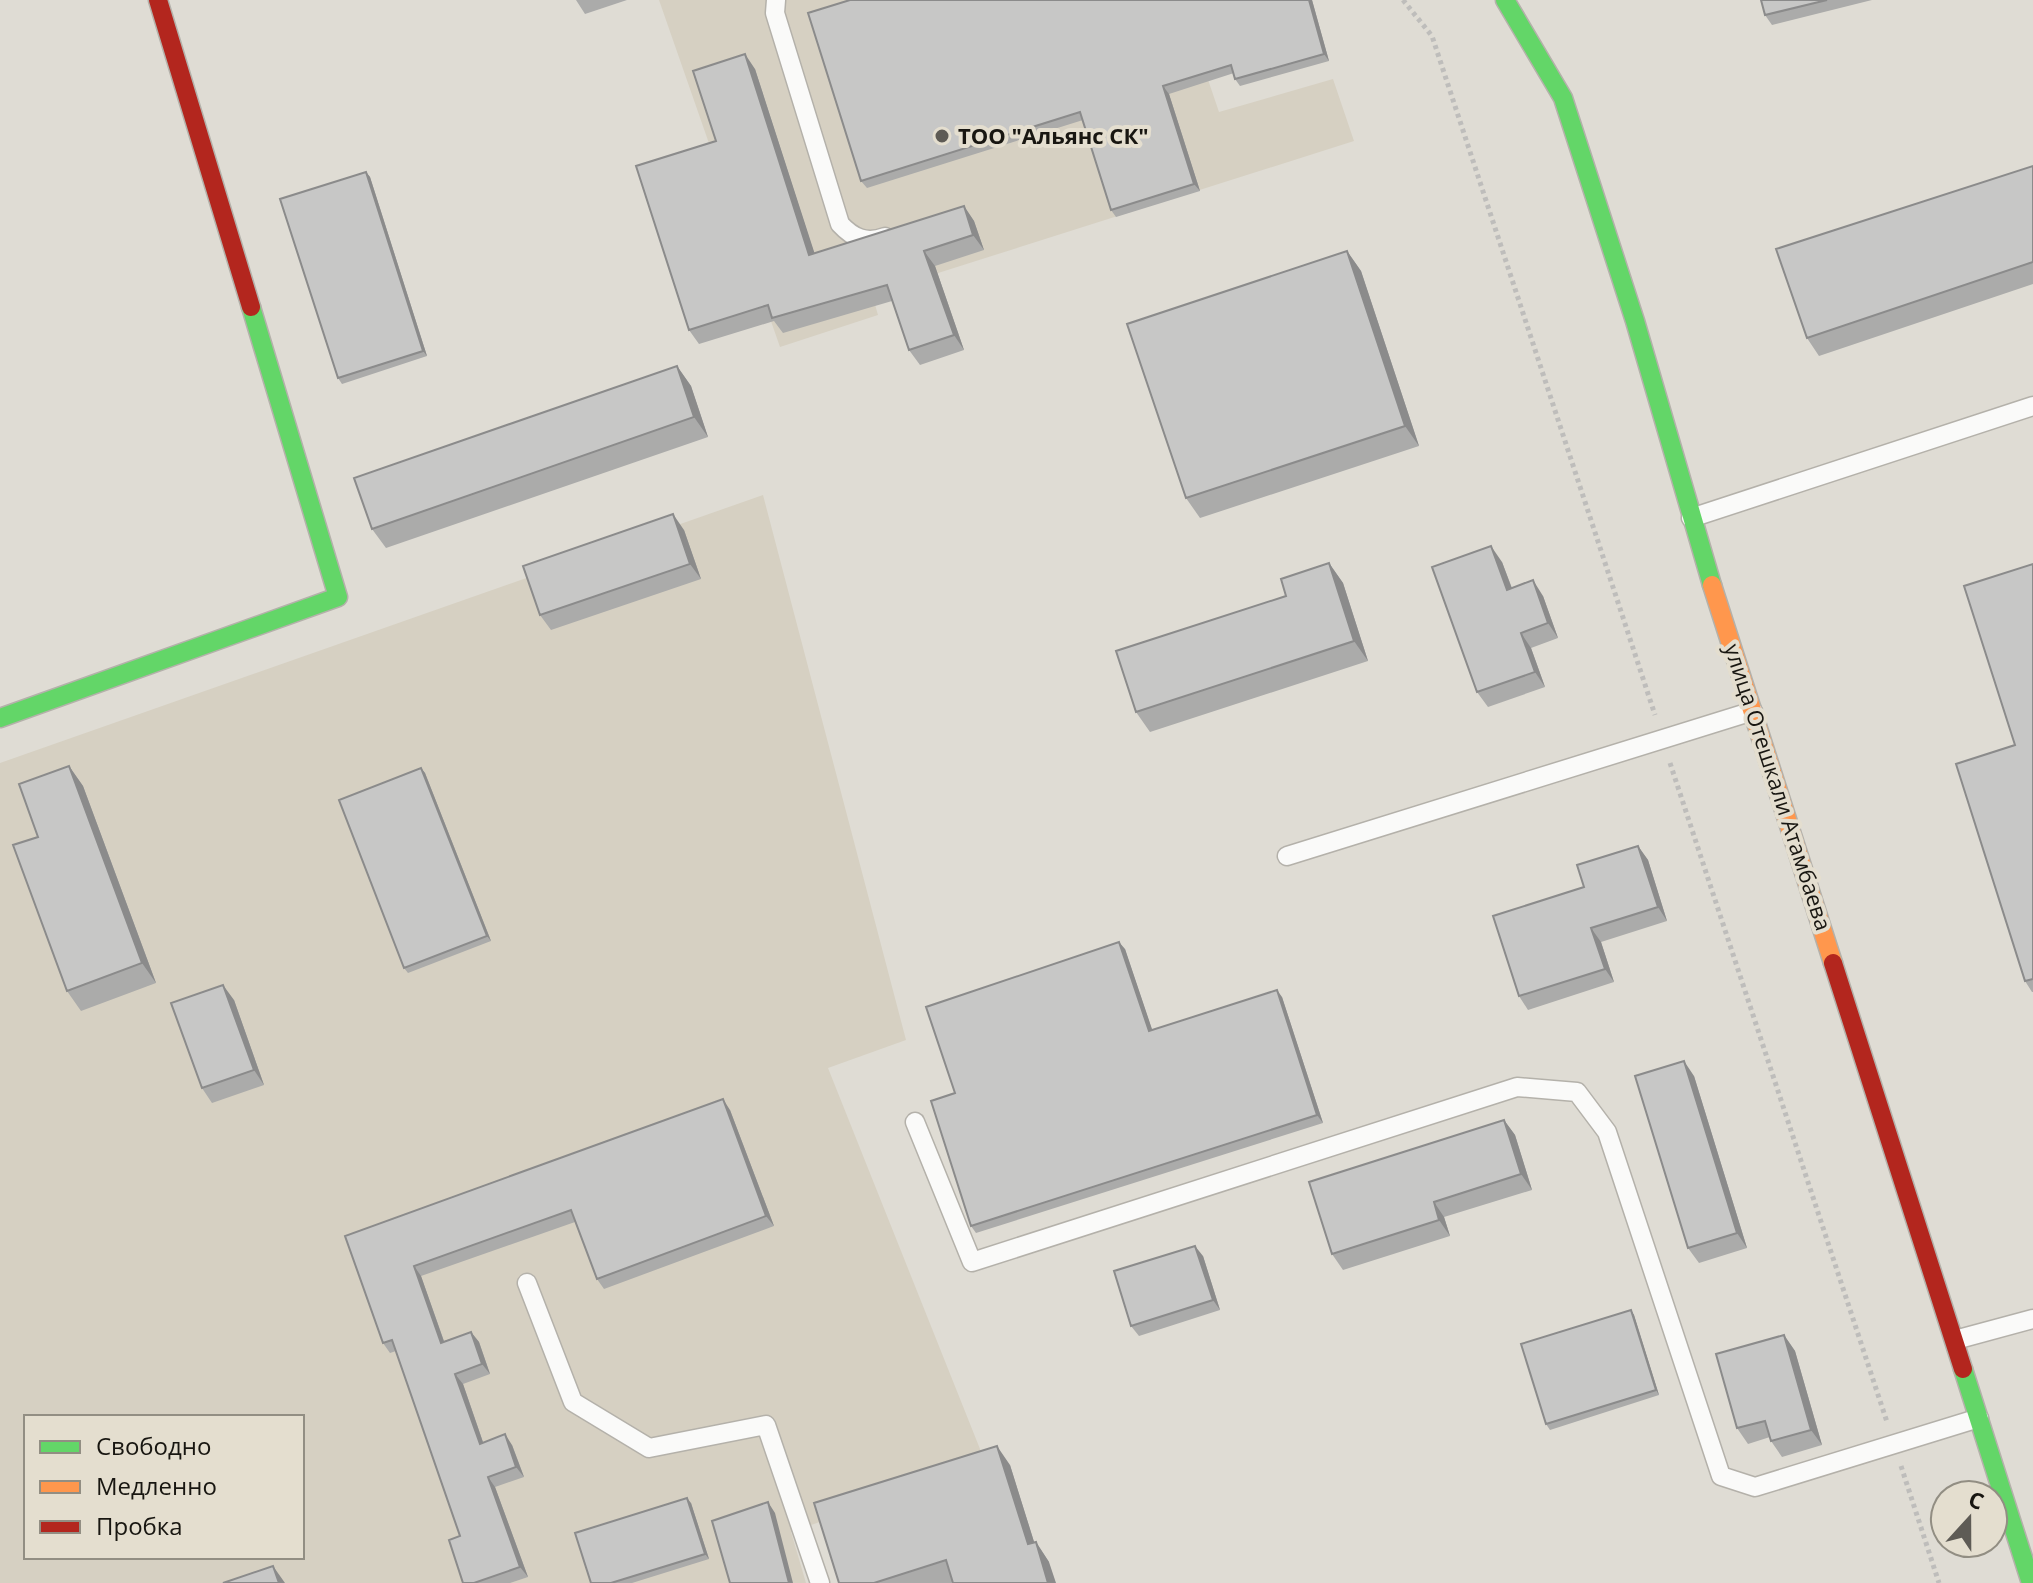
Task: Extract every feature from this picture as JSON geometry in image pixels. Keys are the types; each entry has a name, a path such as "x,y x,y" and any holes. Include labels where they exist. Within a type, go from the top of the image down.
{"street":[{"path":"0,718 338,597 158,0"},
{"name":"улица Отешкали Атамбаева","path":"1505,0 1563,98 1635,321 1691,518 2031,1583"}],"lane":[{"path":"776,0 775,13 840,224 852,237 874,241 900,232"},
{"path":"1691,518 2033,406"},
{"path":"1287,856 1753,711"},
{"path":"915,1122 972,1262 1517,1087 1577,1092 1607,1132 1721,1476 1755,1487 1979,1418"},
{"path":"527,1283 573,1402 649,1448 766,1425 820,1583"},
{"path":"1955,1340 2033,1319"}],"path":[{"path":"1403,0 1432,36 1939,1583"}],"shaded area":[{"path":"659,0 1181,0 1219,112 1333,79 1354,141 872,294 878,315 780,347"},
{"path":"763,495 906,1040 828,1068 986,1464 791,1532 806,1583 0,1583 0,763"}],"building":[{"name":"ТОО \"Альянс СК\"","path":"850,0 1309,0 1324,54 1235,79 1231,65 1163,86 1194,184 1111,210 1080,112 861,181 808,13"},
{"path":"1761,0 1827,0 1765,15"},
{"path":"745,54 809,255 964,206 973,235 924,251 954,335 909,350 887,285 772,318 768,305 689,330 636,166 716,141 693,71"},
{"path":"2033,166 2033,262 1807,338 1776,249"},
{"path":"366,172 423,351 338,378 280,199"},
{"path":"1347,251 1405,426 1186,498 1127,324"},
{"path":"677,366 694,417 372,529 354,478"},
{"path":"673,514 690,564 540,615 523,566"},
{"path":"1491,546 1507,590 1533,580 1548,623 1521,633 1535,672 1477,692 1432,567"},
{"path":"1329,563 1354,641 1136,712 1116,651 1286,596 1281,579"},
{"path":"2033,564 2033,979 2025,981 1956,764 2015,745 1964,586"},
{"path":"69,766 142,963 67,991 13,845 38,837 19,784"},
{"path":"421,768 487,936 404,968 339,800"},
{"path":"1638,846 1658,907 1591,928 1605,969 1519,996 1493,916 1584,887 1577,865"},
{"path":"1119,942 1149,1031 1277,990 1317,1115 971,1226 931,1101 955,1093 926,1007"},
{"path":"223,985 254,1070 202,1088 171,1003"},
{"path":"1684,1061 1737,1233 1688,1248 1635,1076"},
{"path":"723,1099 766,1216 597,1279 571,1210 414,1266 441,1343 471,1332 482,1364 455,1374 480,1444 505,1434 516,1467 488,1477 520,1567 474,1583 463,1583 449,1540 460,1536 392,1340 383,1343 345,1236"},
{"path":"1504,1120 1521,1174 1434,1202 1439,1220 1332,1254 1309,1182"},
{"path":"1195,1246 1213,1300 1131,1326 1114,1271"},
{"path":"1631,1310 1656,1390 1546,1424 1521,1344"},
{"path":"1784,1335 1811,1430 1771,1441 1765,1421 1737,1428 1716,1354"},
{"path":"997,1446 1028,1544 1036,1542 1048,1583 953,1583 946,1560 874,1583 839,1583 814,1503"},
{"path":"687,1498 705,1554 611,1583 591,1583 575,1533"},
{"path":"768,1502 789,1583 730,1583 712,1521"},
{"path":"273,1566 279,1583 223,1583"}],"traffic: fast":[{"path":"1505,0 1563,98 1635,321 1712,585"},
{"path":"0,718 338,597 251,307"},
{"path":"1963,1369 2031,1583"}],"traffic: slow":[{"path":"1712,585 1833,963"}],"traffic: jam":[{"path":"158,0 251,307"},
{"path":"1833,963 1963,1369"}],"place":[{"name":"ТОО \"Альянс СК\"","path":"942,136"}]}
